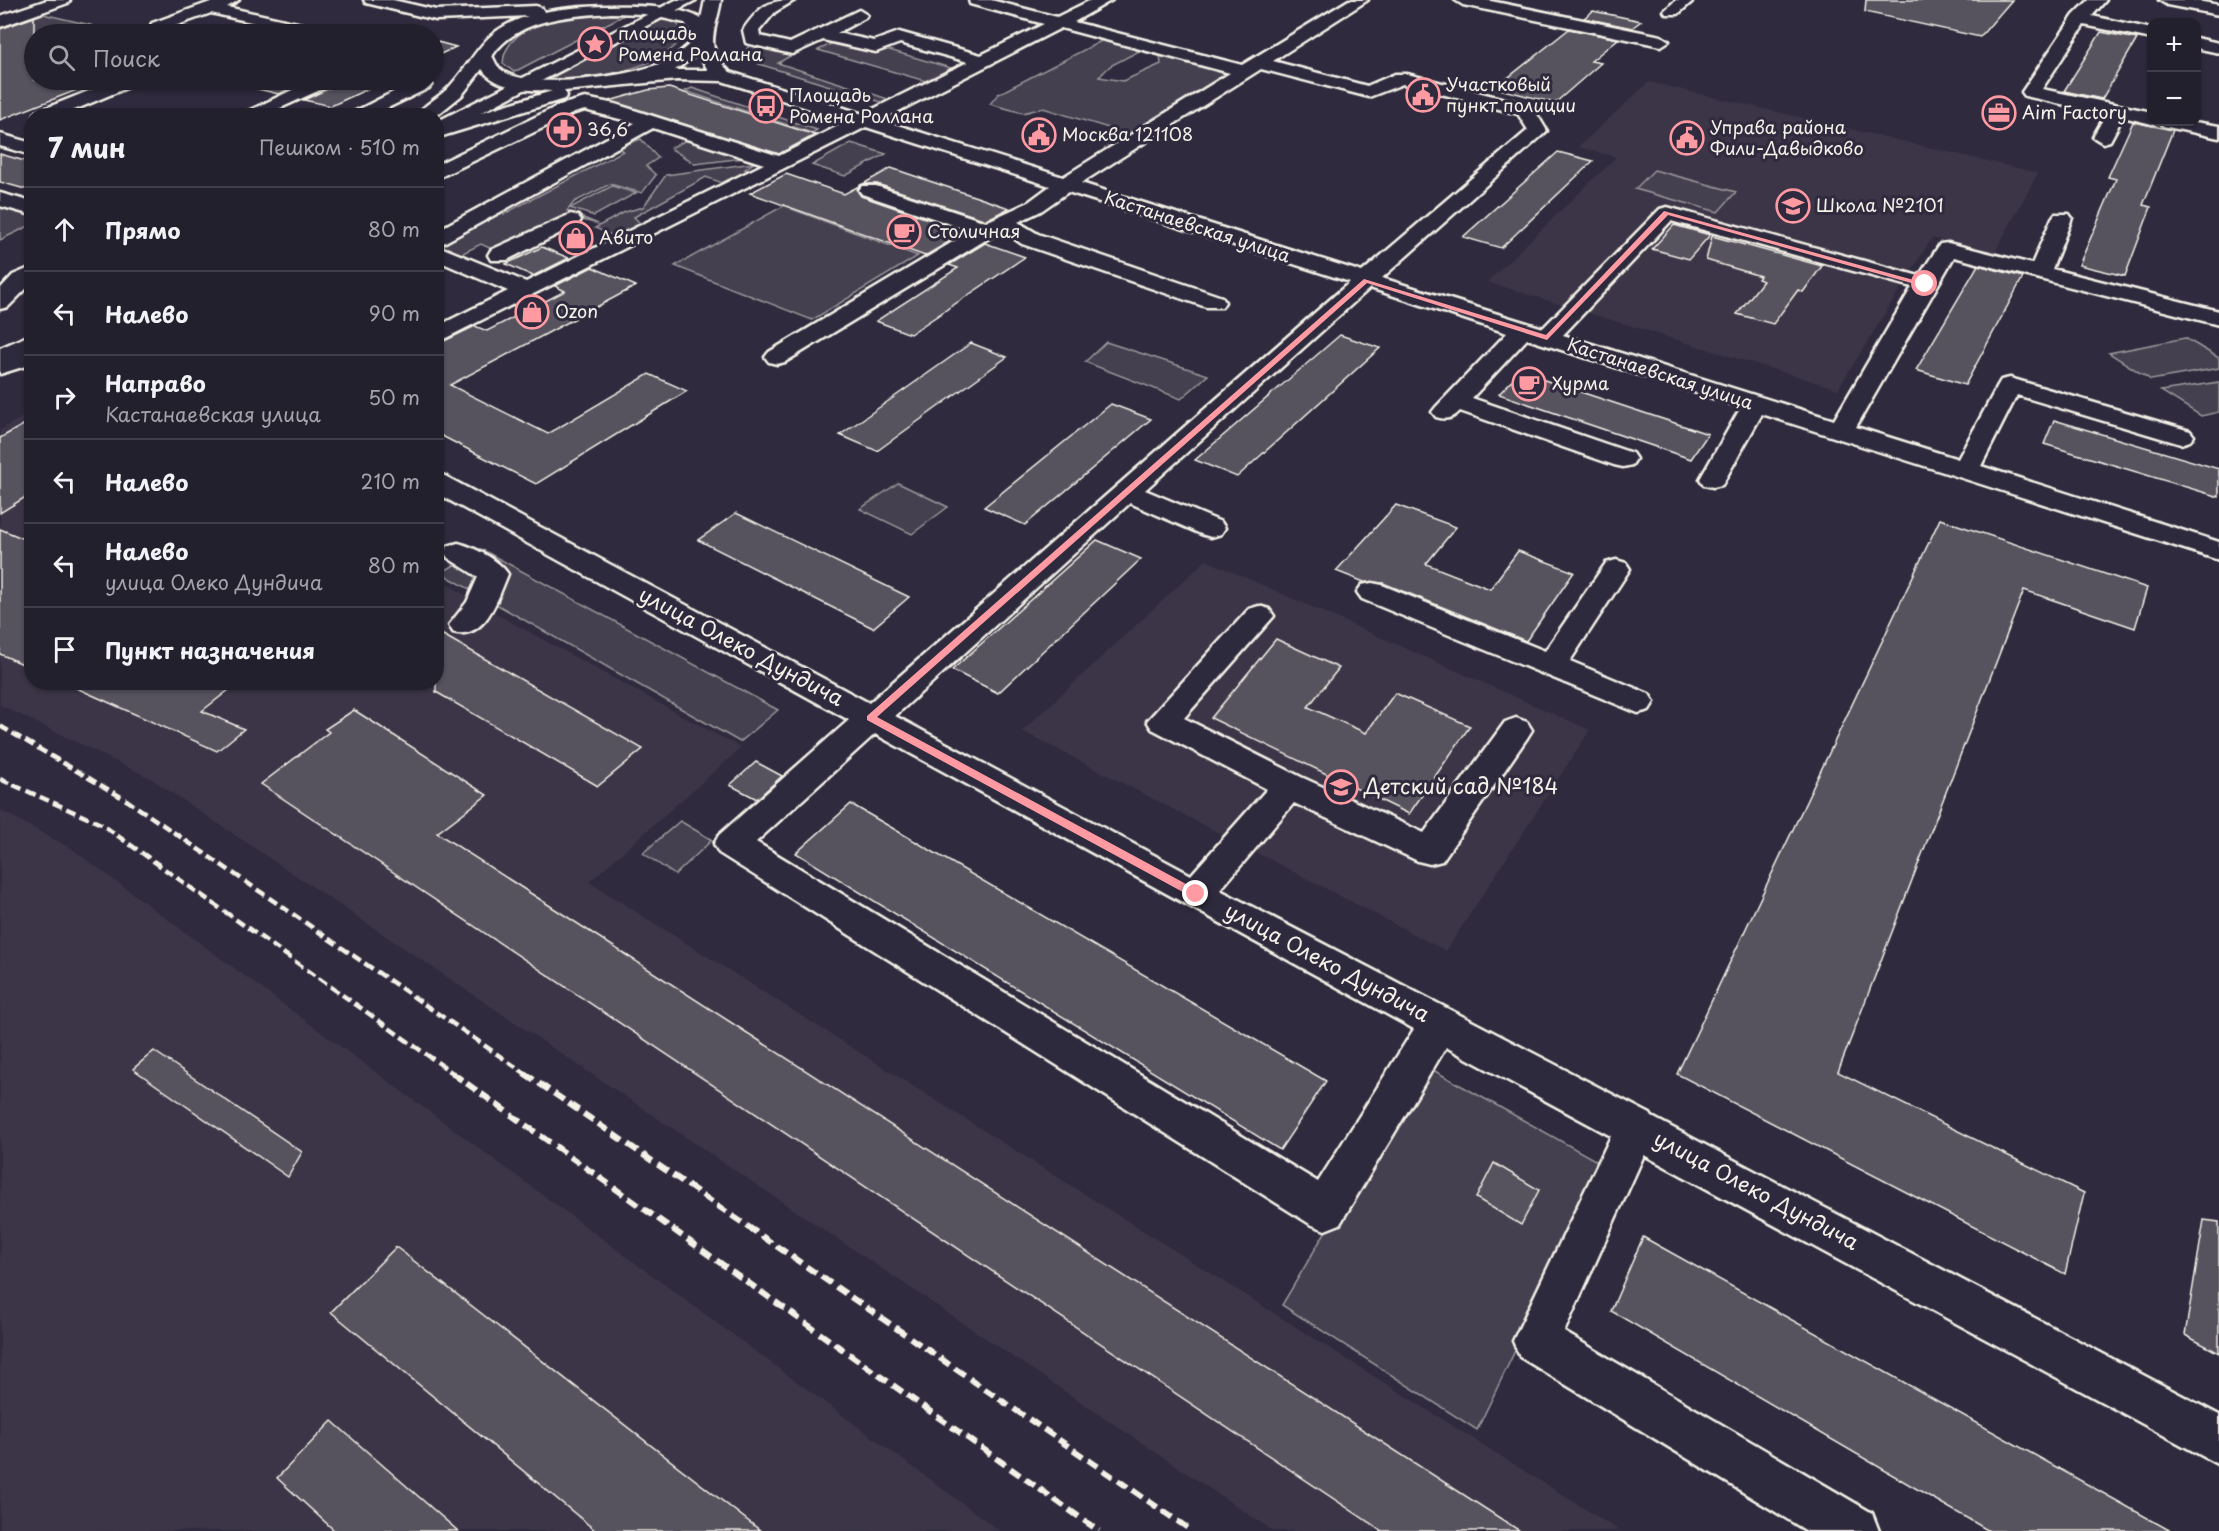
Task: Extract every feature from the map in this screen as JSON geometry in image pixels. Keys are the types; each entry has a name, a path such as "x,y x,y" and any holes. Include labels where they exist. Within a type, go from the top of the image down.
{"street":[{"path":"0,22 62,0"},
{"path":"166,24 231,0"},
{"path":"372,0 431,14 473,34 484,54 488,69 517,82"},
{"path":"431,14 457,0"},
{"path":"435,108 456,91 490,44 513,27 537,16 614,0"},
{"path":"444,126 517,82 662,6 688,0"},
{"path":"713,0 704,35 709,59 724,76"},
{"path":"786,0 769,9 751,30 752,39 792,49 859,15"},
{"path":"444,332 1104,0"},
{"path":"777,357 996,226 1034,207 1064,184 1360,0"},
{"path":"1463,0 1661,41"},
{"path":"1672,11 1686,0"},
{"path":"2098,0 2080,19 2031,92 2147,117"},
{"path":"2168,0 2219,10"},
{"path":"976,1 1249,67 1369,92 1401,78 1525,110 1538,131 870,718 731,844 1325,1210 1439,1023"},
{"path":"1,4 32,11"},
{"path":"431,14 478,15 622,4 662,6 690,18 704,35"},
{"path":"210,8 279,24"},
{"path":"2080,19 2147,33"},
{"path":"821,34 876,47 899,36 984,61"},
{"name":"Кастанаевская улица","path":"616,81 652,72 680,60 704,35"},
{"path":"2201,44 2219,48"},
{"name":"Кастанаевская улица","path":"517,82 575,85 676,75 724,76 2219,551"},
{"path":"444,128 508,108 616,81"},
{"path":"444,112 517,82"},
{"path":"62,108 106,90"},
{"path":"265,108 305,90"},
{"path":"373,108 410,90"},
{"path":"444,169 567,109 585,104 608,108 782,163"},
{"path":"2103,137 2117,110"},
{"path":"444,236 650,122"},
{"path":"2190,126 2219,132"},
{"path":"0,140 24,147"},
{"path":"869,190 996,226 1214,302"},
{"path":"0,199 24,206"},
{"path":"1547,338 1666,213 1925,284"},
{"path":"2040,272 2062,218"},
{"path":"499,255 571,220"},
{"path":"1841,431 1925,284 1948,249 2219,318"},
{"path":"444,255 527,291"},
{"path":"0,302 21,278"},
{"path":"1522,330 1450,407 1623,459"},
{"path":"0,358 24,345"},
{"path":"0,367 24,359"},
{"path":"1965,471 2010,385 2181,436"},
{"path":"1713,479 1755,404"},
{"name":"улица Олеко Дундича","path":"444,486 1196,894 1636,1127 2219,1441"},
{"path":"1127,492 1211,528"},
{"path":"447,554 509,522"},
{"path":"447,554 494,574 480,605 464,625"},
{"path":"1551,665 1616,569"},
{"path":"1372,592 1638,702"},
{"path":"1259,616 1163,721 1288,786 1430,851 1516,730"},
{"path":"1196,894 1288,786"},
{"path":"1636,1127 1536,1341 1854,1531"}],"shaded area":[{"path":"630,12 514,72 503,63 505,53 511,43 540,22 574,13"},
{"path":"43,14 86,24 24,24 24,29 9,26"},
{"path":"669,19 678,25 682,32 676,44 664,55 626,70 604,75 583,78 551,78 661,20"},
{"path":"1107,38 1230,71 1128,134 1043,108 1023,113 990,104 998,94","holes":["1139,51 1160,56 1161,64 1123,81 1099,77 1110,66"]},
{"path":"752,41 797,52 778,63 888,99 881,102 759,64 744,53"},
{"path":"833,43 872,53 886,49 954,69 929,82 818,50"},
{"name":"Школа №2101","path":"1649,82 2038,173 1994,254 1932,238 1838,389 1487,282 1616,157 1578,147"},
{"path":"692,88 817,130 812,133 685,91"},
{"path":"691,138 752,157 695,164 670,148"},
{"path":"641,139 658,158 646,166 656,175 642,193 610,184 574,202 567,211 598,224 568,216 496,251 481,244 447,261 444,257 444,242 495,213 504,214 623,151 615,147 623,143 627,144"},
{"path":"851,143 886,154 845,176 812,165"},
{"path":"754,163 745,169 755,173 731,186 706,177 634,217 645,228 623,240 595,228 625,212 643,207 666,175"},
{"path":"1654,170 1736,192 1718,212 1635,189"},
{"path":"612,186 636,193 594,216 570,208"},
{"path":"814,189 822,192 792,209 918,256 812,320 675,266"},
{"path":"0,202 24,210 24,228 0,240"},
{"path":"2185,338 2219,358 2219,368 2151,380 2109,353"},
{"path":"1106,342 1208,375 1181,399 1085,362"},
{"path":"2219,382 2219,412 2201,416 2161,391"},
{"path":"24,416 24,690 444,690 444,582 480,605 741,748 589,882 1620,1531 1273,1531 150,778 0,705 0,430"},
{"path":"898,483 948,507 912,534 860,509"},
{"path":"481,549 778,710 740,742 444,575 444,571"},
{"name":"Детский сад №184","path":"1206,560 1590,730 1446,951 1022,731"},
{"path":"0,810 72,849 1000,1531 0,1531"},
{"path":"680,821 712,840 675,875 643,853"},
{"path":"1424,1065 1604,1165 1477,1430 1282,1305"}],"building":[{"path":"1866,0 2012,0 1980,37 1865,12"},
{"path":"1593,11 1641,21 1632,28 1584,18"},
{"path":"34,17 34,24 24,24 24,90 77,90 31,108 24,108 24,111 0,120 0,29"},
{"path":"1569,29 1618,39 1591,61 1601,63 1555,103 1495,88"},
{"path":"2101,32 2137,39 2102,99 2064,91"},
{"path":"444,44 456,47 444,52"},
{"path":"669,88 815,135 779,154 609,101 648,90"},
{"path":"262,90 288,90 279,94"},
{"path":"325,90 365,90 331,106 304,100"},
{"path":"2133,122 2173,130 2143,205 2151,207 2125,276 2079,265 2116,179 2108,177"},
{"path":"1558,152 1593,161 1501,248 1463,237"},
{"path":"0,154 24,161 24,189 0,182"},
{"path":"891,168 1009,208 986,220 877,184 863,184"},
{"path":"786,174 844,194 859,186 857,190 861,196 966,232 925,256 750,193"},
{"path":"1674,225 1710,235 1689,259 1652,249"},
{"path":"1712,236 1822,266 1803,292 1798,290 1773,324 1737,314 1763,281 1758,279 1760,276 1706,260"},
{"path":"985,243 1025,257 910,334 876,321 958,268 949,265"},
{"path":"542,247 569,258 533,276 506,264"},
{"path":"1978,265 2023,277 1965,385 1916,370"},
{"path":"592,267 636,286 450,385 548,434 649,374 687,391 536,484 444,437 444,341 475,326 487,331 565,291 555,286"},
{"path":"1340,335 1380,348 1237,477 1195,460"},
{"path":"971,343 1007,357 877,451 840,435"},
{"path":"1520,372 1708,434 1691,459 1499,394"},
{"path":"1111,404 1151,419 1025,525 984,507"},
{"path":"2054,420 2219,469 2219,497 2044,444"},
{"path":"24,424 24,498 0,513 0,438"},
{"path":"1396,505 1456,527 1426,564 1490,589 1518,551 1574,572 1526,641 1383,583 1364,582 1336,571"},
{"path":"736,513 909,597 873,628 698,540"},
{"path":"1940,519 2147,588 2135,628 2024,590 1838,1072 2084,1193 2065,1274 1677,1074"},
{"path":"0,529 24,539 24,664 0,654"},
{"path":"1097,540 1141,559 998,693 952,670"},
{"path":"444,636 643,749 598,786 436,690 444,690"},
{"path":"1276,639 1339,668 1308,707 1366,733 1395,693 1470,726 1409,814 1211,718"},
{"path":"81,690 229,690 202,711 244,729 217,751"},
{"path":"354,710 487,795 437,833 1520,1531 1382,1531 261,784 329,732 325,729"},
{"path":"756,762 782,776 757,799 730,785"},
{"path":"851,804 1326,1081 1280,1150 796,853"},
{"path":"154,1051 302,1152 288,1177 133,1069"},
{"path":"1494,1163 1539,1190 1521,1225 1476,1198"},
{"path":"2204,1220 2219,1222 2219,1353 2185,1335"},
{"path":"1643,1237 2171,1531 1989,1531 1611,1311"},
{"path":"396,1247 761,1531 596,1531 331,1312"},
{"path":"332,1421 458,1531 335,1531 277,1478"}],"railway":[{"path":"0,726 128,801 526,1074"},
{"path":"0,779 101,824 454,1074"},
{"path":"452,1073 1099,1531"},
{"path":"524,1073 1192,1531"}],"place":[{"name":"площадь Ромена Роллана","path":"595,44"},
{"name":"Участковый пункт полиции","path":"1423,95"},
{"name":"Площадь Ромена Роллана","path":"766,106"},
{"name":"Aim Factory","path":"1999,113"},
{"name":"36,6","path":"564,130"},
{"name":"Москва 121108","path":"1039,135"},
{"name":"Управа района Фили-Давыдково","path":"1687,138"},
{"name":"Школа №2101","path":"1793,206"},
{"name":"Столичная","path":"904,232"},
{"name":"Авито","path":"576,238"},
{"name":"Ozon","path":"532,312"},
{"name":"Хурма","path":"1529,384"},
{"name":"Детский сад №184","path":"1341,787"}],"route":[{"path":"1196,894 870,718 1366,280 1547,338 1666,213 1925,284"}]}
